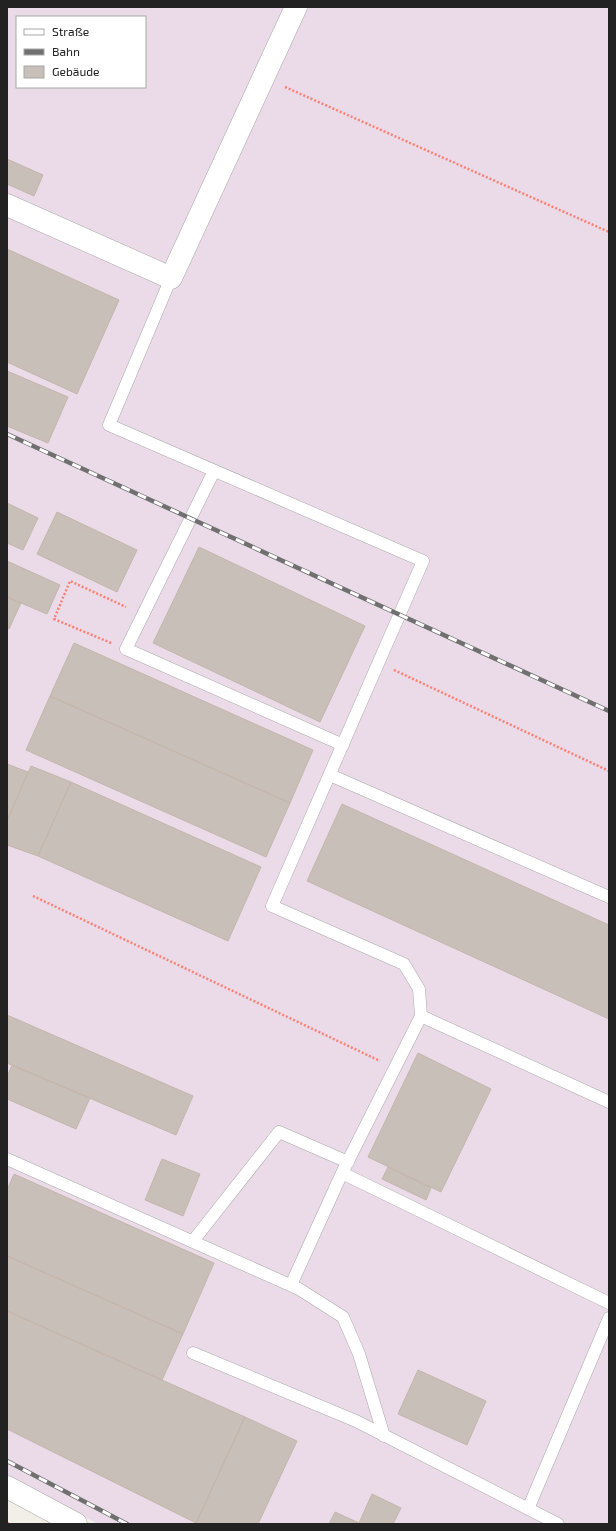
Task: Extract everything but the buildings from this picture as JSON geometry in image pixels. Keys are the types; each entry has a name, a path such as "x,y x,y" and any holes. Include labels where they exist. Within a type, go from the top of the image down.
{"street":[{"path":"7,205 171,278 296,7"},
{"path":"7,1487 74,1524"}],"lane":[{"path":"171,278 109,425 423,561 272,906 404,964 419,989 421,1016 342,1173 290,1285"},
{"path":"214,471 126,649 343,745"},
{"path":"330,775 609,897"},
{"path":"421,1016 609,1102"},
{"path":"193,1241 279,1132 348,1162"},
{"path":"7,1158 299,1289 343,1316 359,1354 384,1436"},
{"path":"342,1173 609,1303"},
{"path":"528,1509 609,1318"},
{"path":"193,1352 356,1421 558,1524"}],"path":[{"path":"263,78 609,232"},
{"path":"126,649 54,619 70,581 143,615"},
{"path":"379,663 609,771"},
{"path":"33,896 395,1068"}],"shaded area":[{"path":"7,7 609,7 609,1524 98,1524 7,1476"}],"railway":[{"path":"7,434 609,711"},
{"path":"7,1461 127,1524"}]}
